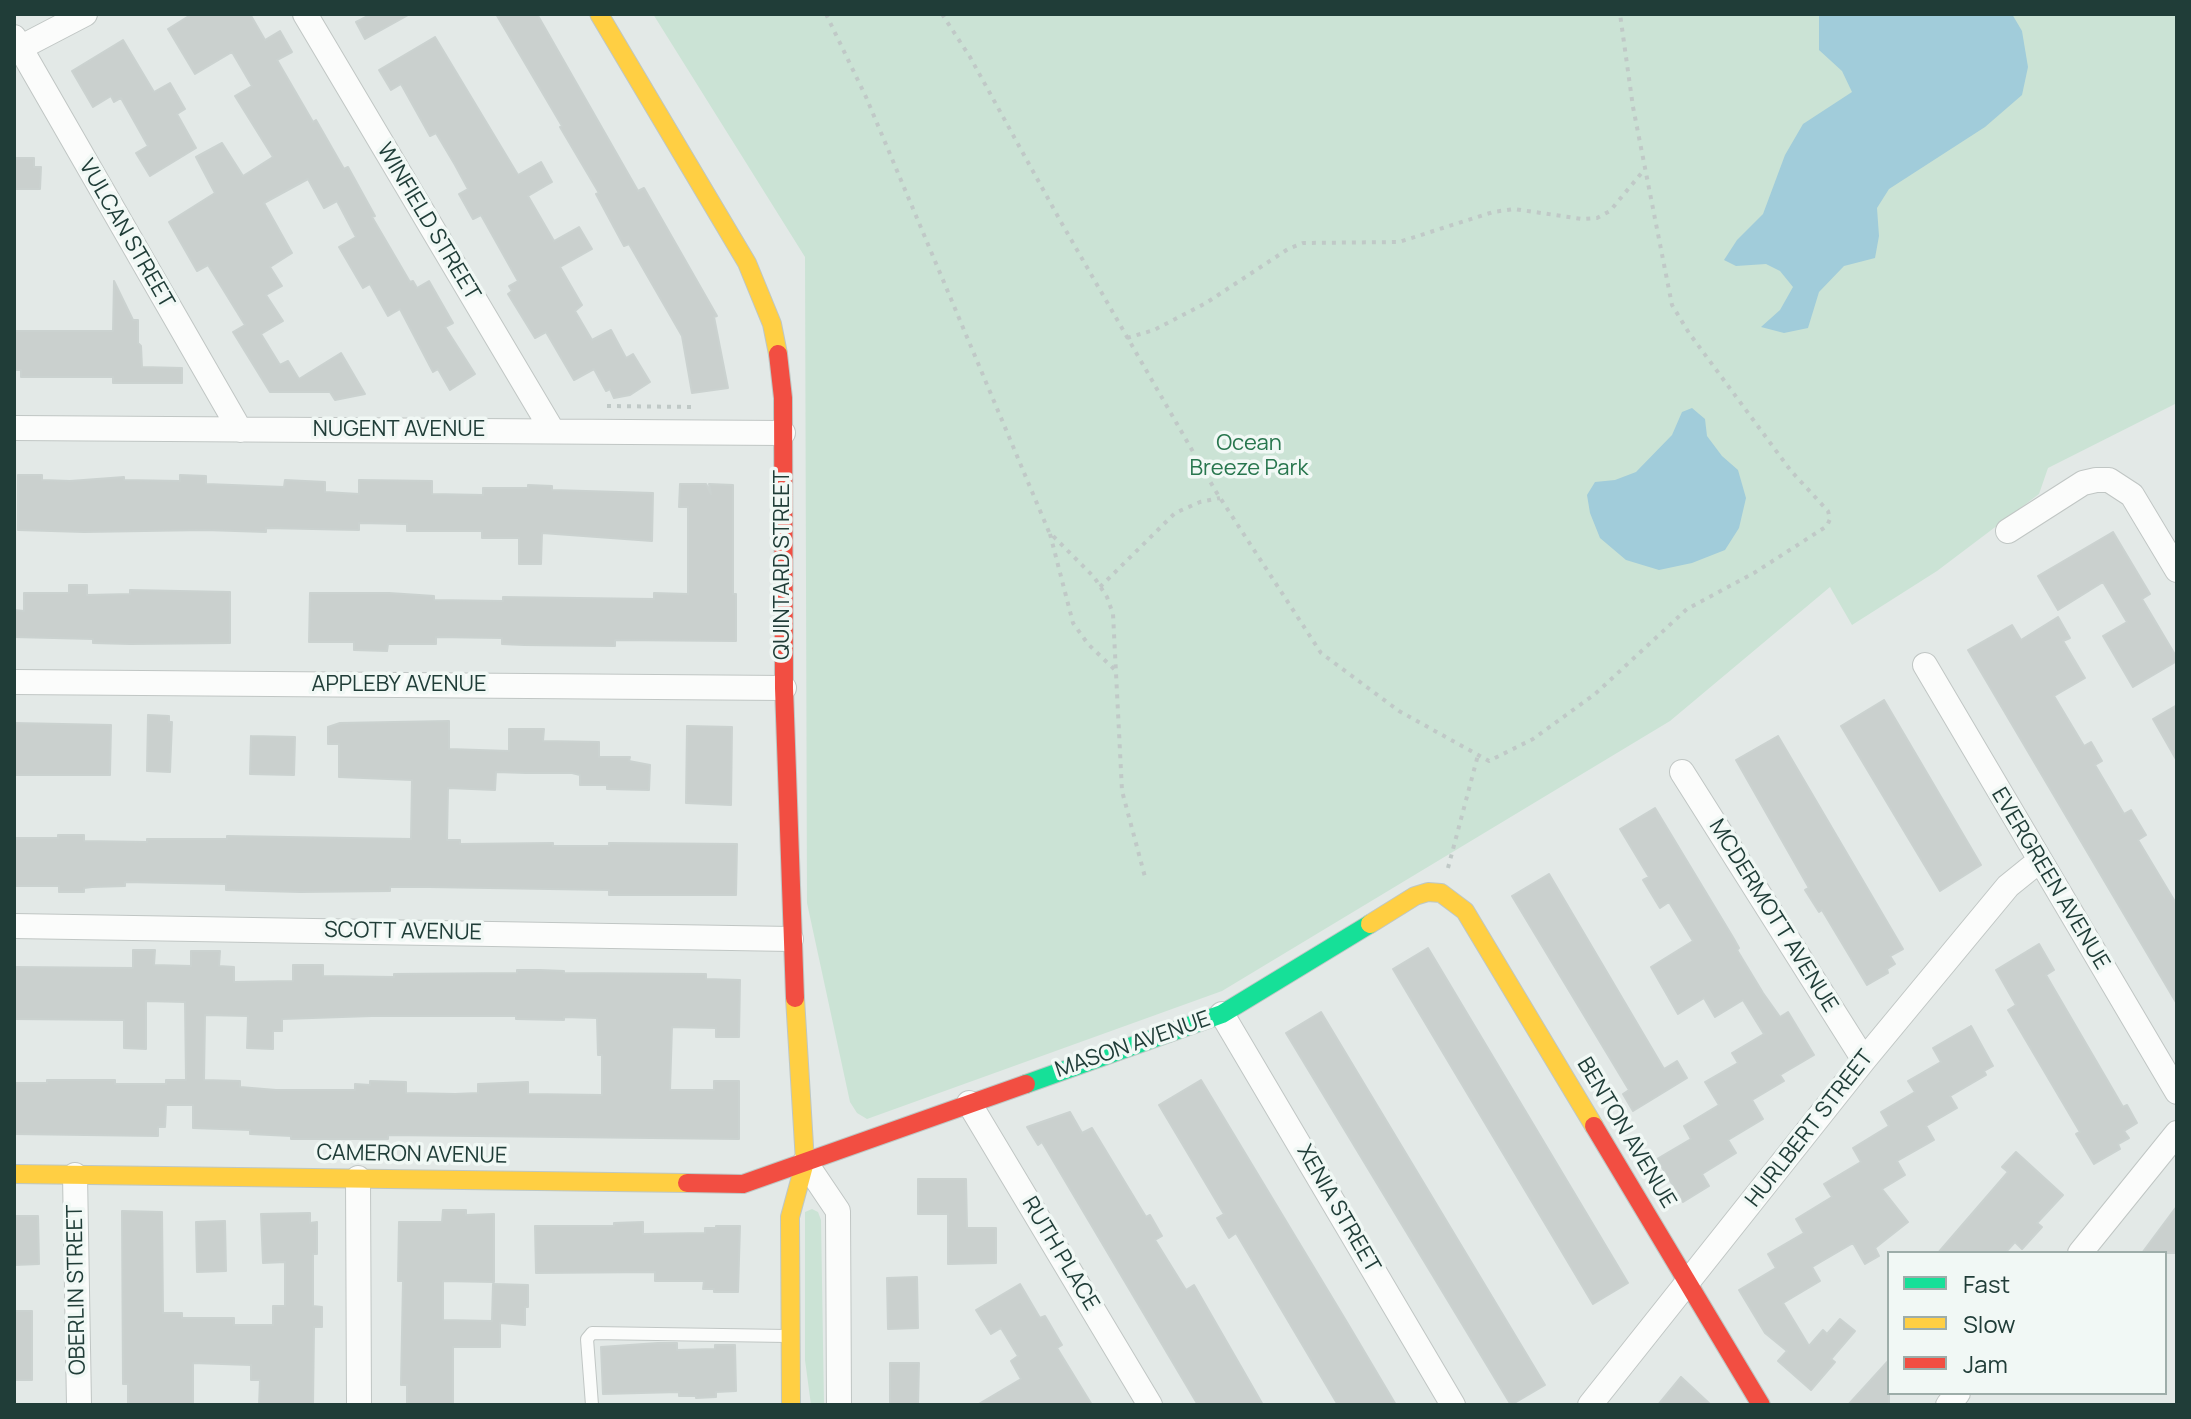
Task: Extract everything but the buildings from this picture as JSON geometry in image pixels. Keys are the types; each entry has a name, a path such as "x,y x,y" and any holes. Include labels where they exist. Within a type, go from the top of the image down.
{"street":[{"path":"16,46 85,14"},
{"name":"WINFIELD STREET","path":"305,14 552,430"},
{"name":"QUINTARD STREET","path":"599,14 723,220 762,298 772,324 781,369 784,688 791,939 805,1162 790,1217 791,1405"},
{"name":"VULCAN STREET","path":"16,46 240,430"},
{"name":"NUGENT AVENUE","path":"14,428 783,433"},
{"path":"2008,531 2083,483 2109,480 2132,495 2177,570"},
{"name":"EVERGREEN AVENUE","path":"1925,665 2177,1092"},
{"name":"APPLEBY AVENUE","path":"14,682 784,688"},
{"name":"MCDERMOTT AVENUE","path":"1682,772 1864,1060"},
{"name":"HURLBERT STREET","path":"1590,1405 1864,1060 2008,886 2039,861"},
{"name":"MASON AVENUE","path":"805,1162 1222,1014 1415,896 1428,892 1441,893"},
{"name":"BENTON AVENUE","path":"1441,893 1465,911 1761,1405"},
{"name":"SCOTT AVENUE","path":"14,926 791,939"},
{"name":"XENIA STREET","path":"1222,1014 1453,1405"},
{"name":"RUTH PLACE","path":"969,1103 1150,1405"},
{"path":"2082,1251 2177,1133"},
{"path":"805,1162 838,1211 839,1405"},
{"name":"CAMERON AVENUE","path":"14,1174 743,1184 805,1162"},
{"name":"OBERLIN STREET","path":"75,1175 79,1405"},
{"path":"358,1178 359,1405"}],"lane":[{"path":"592,1405 587,1339 592,1333 791,1336"}],"path":[{"path":"826,14 873,111 1049,532 1073,623 1088,644 1116,672"},
{"path":"942,14 970,57 1220,498 1321,653 1399,711 1489,761 1533,739 1595,694 1687,609 1754,573 1827,526 1830,519 1828,511 1791,471 1672,305 1644,170 1620,14"},
{"path":"1127,338 1154,330 1206,303 1288,249 1303,243 1399,242 1493,212 1514,209 1582,219 1597,218 1610,211 1644,170"},
{"path":"607,406 692,407"},
{"path":"1100,587 1175,513 1200,502 1220,498"},
{"path":"1049,532 1100,587 1113,614 1122,791 1145,877"},
{"path":"1441,893 1478,755"}],"green space":[{"name":"Ocean Breeze Park","path":"653,14 2177,14 2177,403 2048,468 2039,494 1937,571 1852,625 1830,587 1670,721 1222,991 867,1119 857,1113 850,1102 807,903 805,257"},
{"path":"812,1209 818,1212 821,1220 824,1405 811,1405 805,1360 805,1212"}],"water":[{"path":"1819,14 2012,14 2022,31 2028,67 2022,95 1985,127 1889,189 1877,208 1879,236 1875,258 1844,266 1819,292 1808,328 1784,333 1761,327 1780,310 1793,287 1780,271 1766,264 1736,266 1724,260 1737,240 1763,214 1785,155 1803,124 1852,92 1842,71 1819,50"},
{"path":"1692,408 1705,419 1707,436 1738,470 1746,498 1739,528 1725,550 1692,563 1659,570 1626,560 1600,538 1587,495 1595,482 1615,480 1636,472 1672,435 1682,412"}],"traffic: fast":[{"path":"1026,1084 1222,1014 1370,924"}],"traffic: slow":[{"path":"599,14 747,263 772,324 778,354"},
{"path":"1370,924 1415,896 1428,892 1441,893 1465,911 1594,1126"},
{"path":"791,1405 790,1217 805,1162 795,998"},
{"path":"14,1174 687,1183"}],"traffic: jam":[{"path":"778,354 783,398 784,688 795,998"},
{"path":"687,1183 743,1184 1026,1084"},
{"path":"1594,1126 1761,1405"}]}
